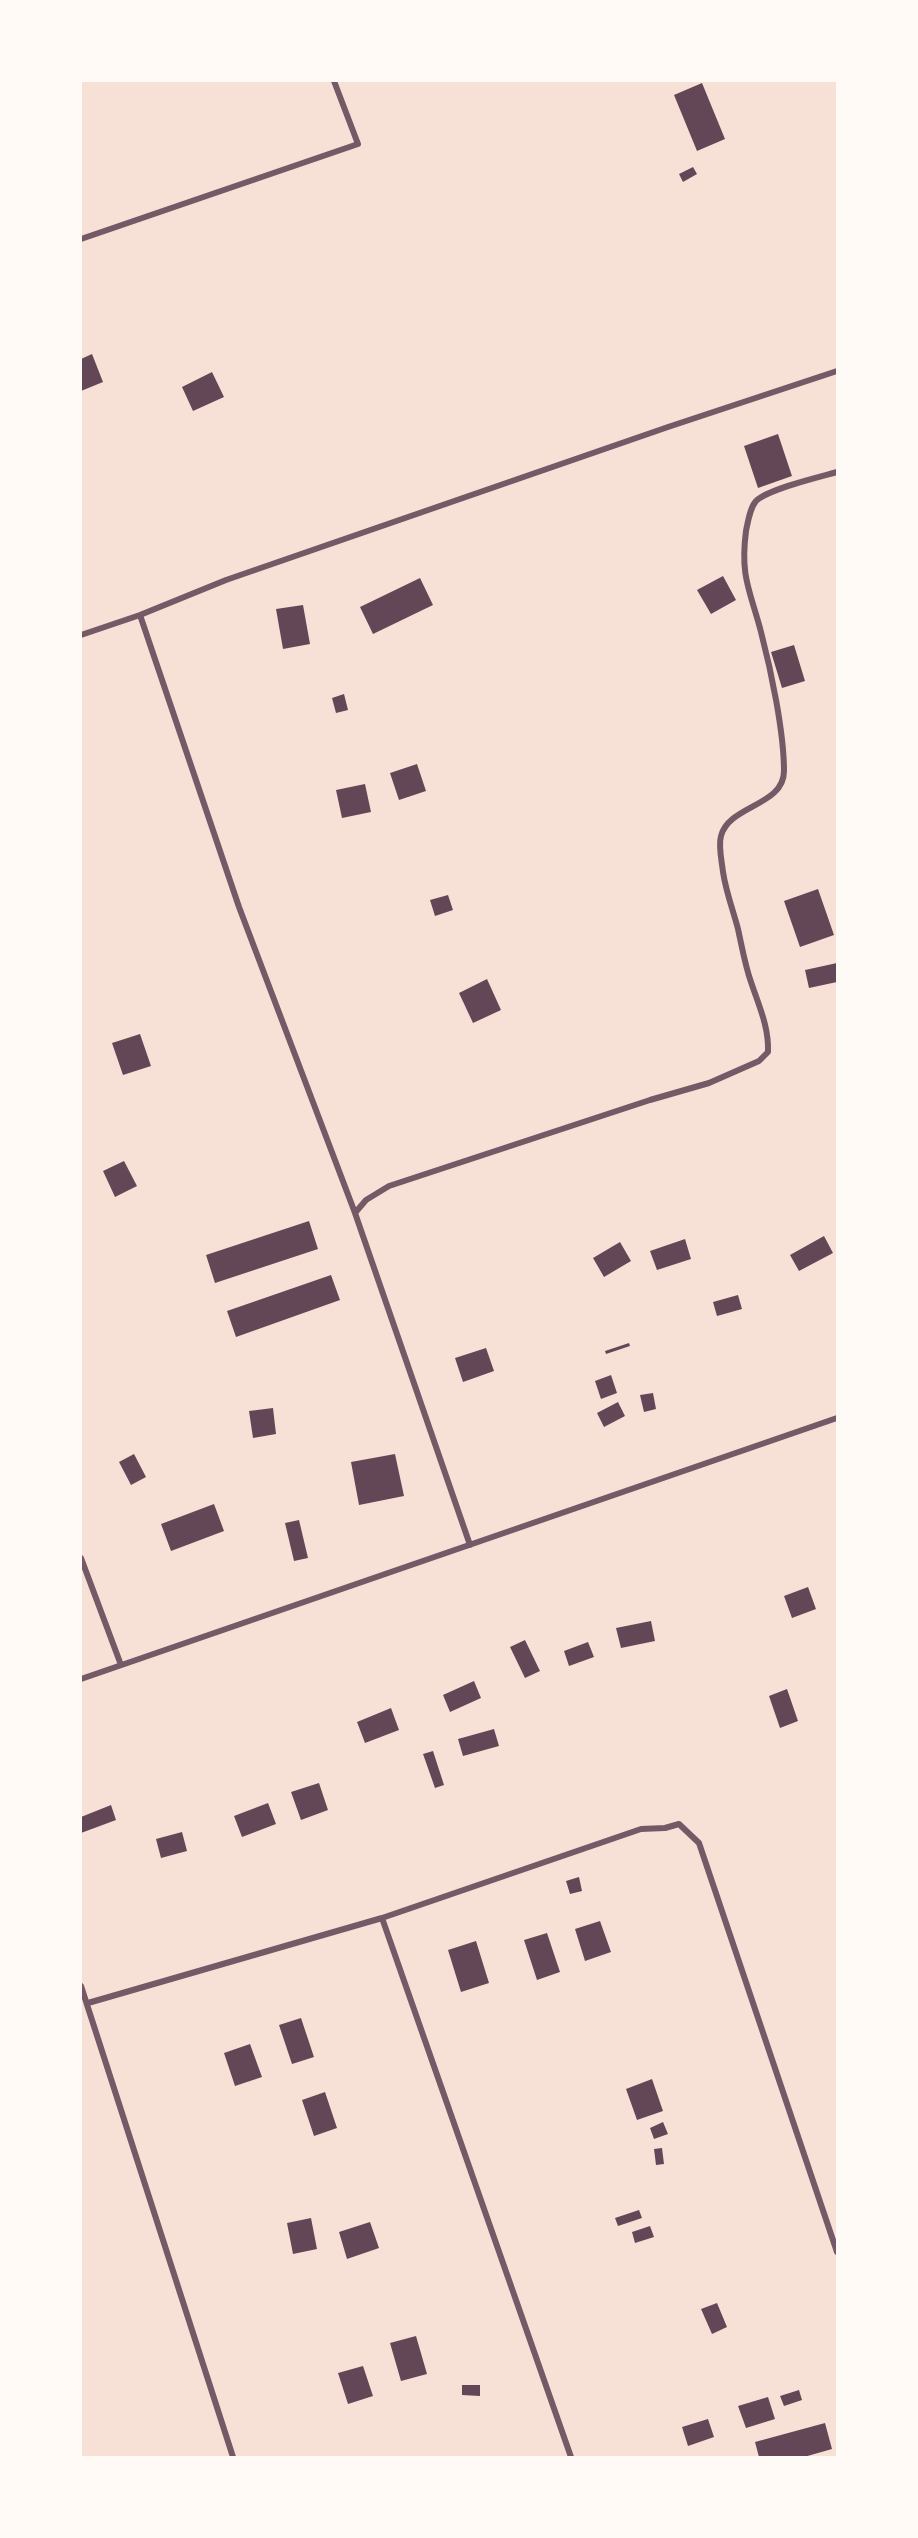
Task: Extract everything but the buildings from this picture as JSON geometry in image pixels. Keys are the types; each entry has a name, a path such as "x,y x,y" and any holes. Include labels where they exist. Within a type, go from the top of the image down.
{"street":[{"path":"81,239 358,144 334,81"},
{"path":"81,635 140,615 225,580 837,371"},
{"path":"354,1213 366,1200 390,1186 709,1083 759,1061 768,1052 769,1036 750,981 725,885 721,846 721,837 727,825 773,793 782,782 784,771 780,726 761,632 744,571 743,550 748,518 756,501 770,493 837,472"},
{"path":"140,615 239,907 354,1213 470,1545"},
{"path":"81,1678 837,1418"},
{"path":"81,1558 121,1665"},
{"path":"87,2003 382,1918 641,1828 664,1828 679,1824 699,1843 837,2252"},
{"path":"382,1918 571,2457"},
{"path":"81,1986 233,2457"}]}
